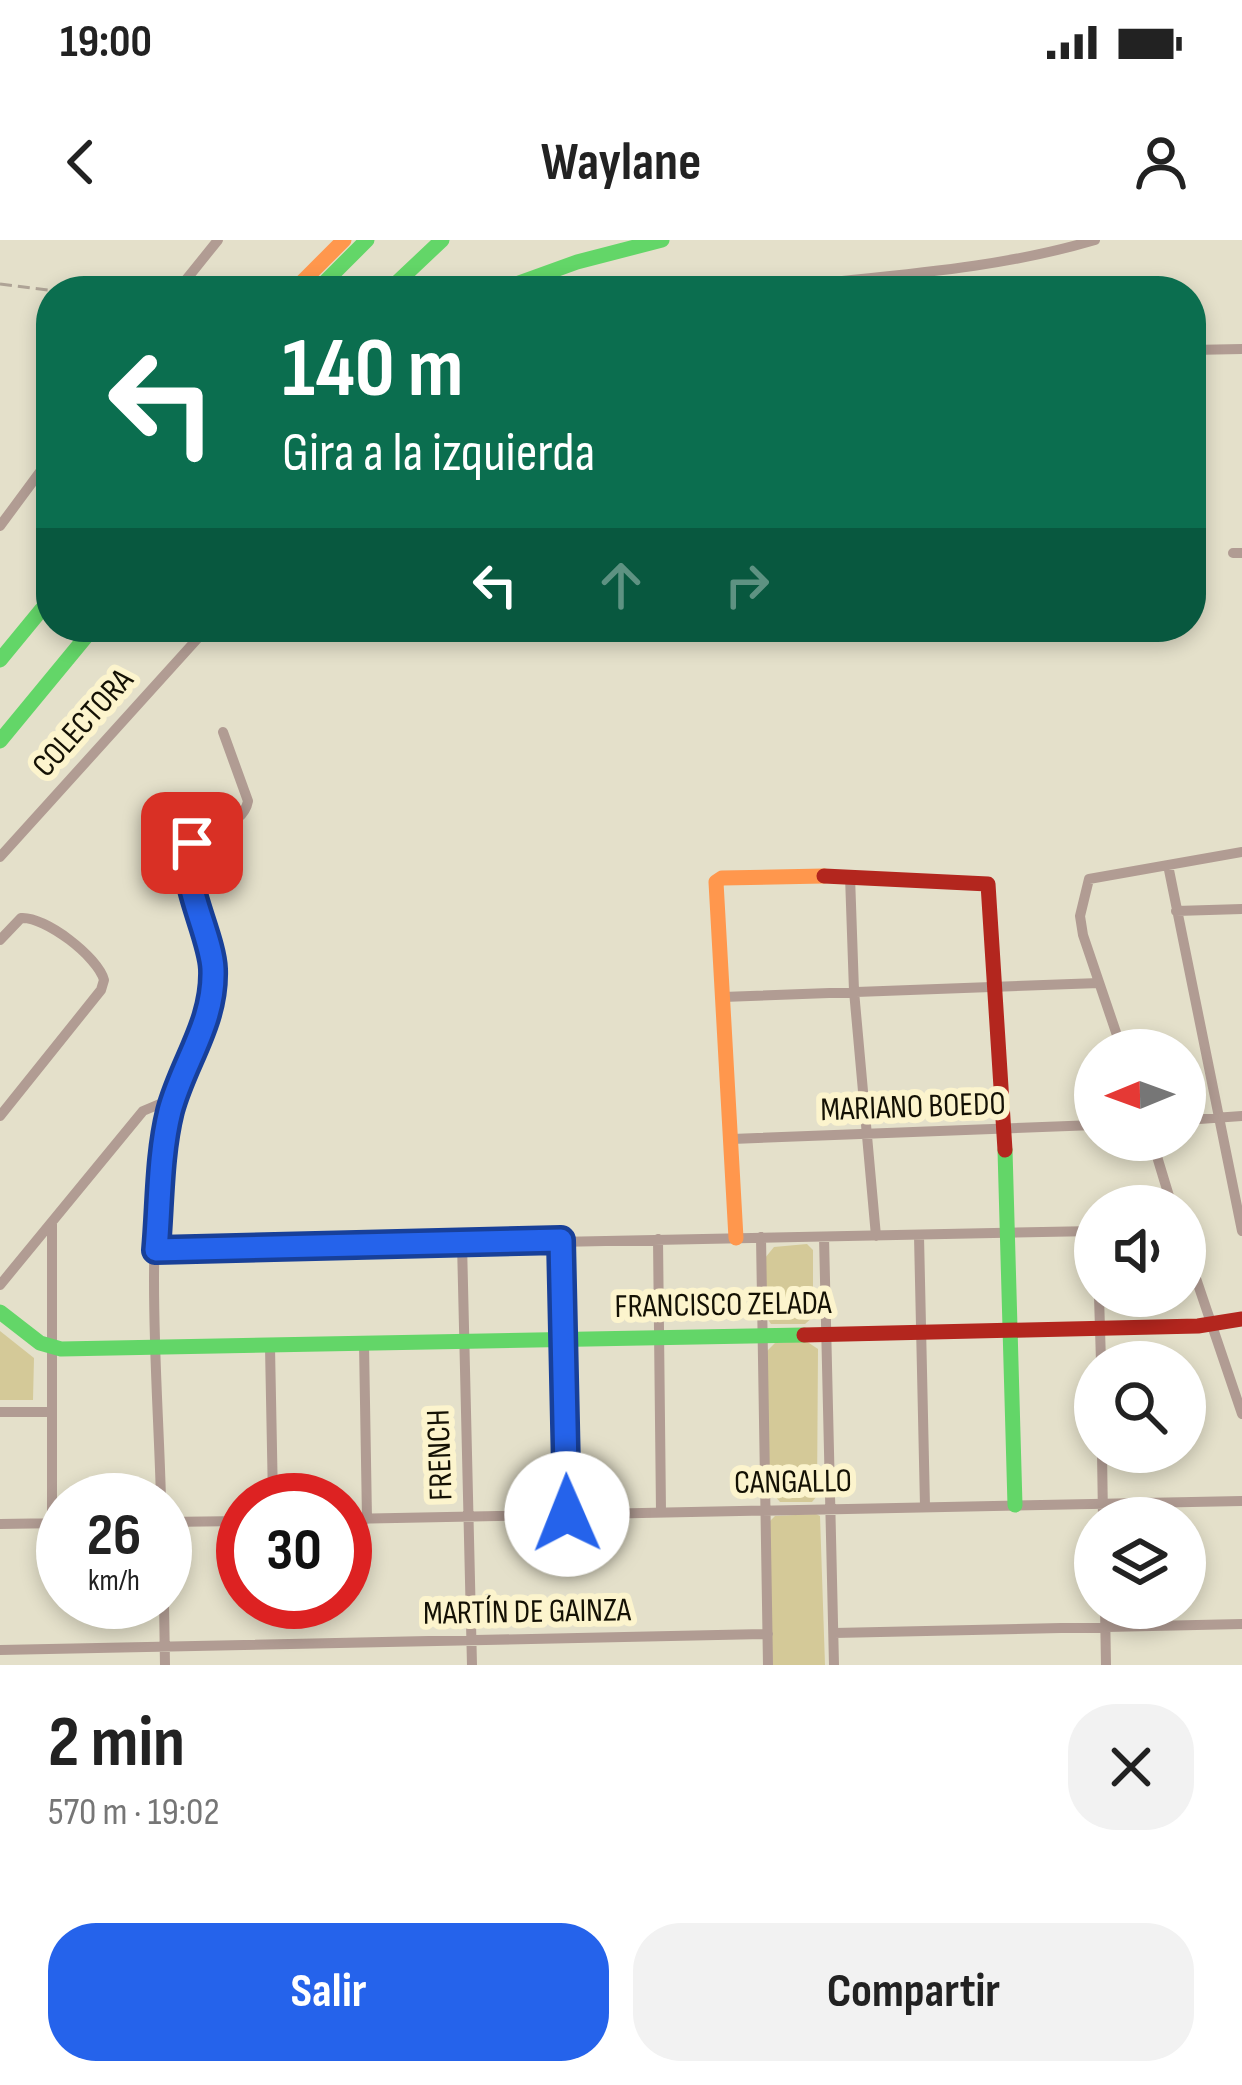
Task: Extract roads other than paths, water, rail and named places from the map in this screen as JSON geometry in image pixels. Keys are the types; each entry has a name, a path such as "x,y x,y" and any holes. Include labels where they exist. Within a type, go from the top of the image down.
{"main road":[{"path":"308,276 344,240"},
{"path":"331,276 367,240"},
{"path":"404,276 442,240"},
{"path":"538,276 662,240"},
{"path":"0,660 36,616"},
{"path":"0,741 82,642"},
{"path":"69,658 87,642"},
{"path":"736,1238 716,882 722,878 850,876 988,884 1005,1131 1015,1505"},
{"path":"0,1312 53,1348"},
{"name":"FRANCISCO ZELADA","path":"53,1348 1100,1329 1242,1319"}],"street":[{"path":"189,276 218,240"},
{"path":"893,276 1052,253 1095,240"},
{"path":"1206,350 1242,349"},
{"path":"0,526 36,477"},
{"name":"COLECTORA","path":"0,857 194,642"},
{"path":"160,1473 156,1250 165,1141 174,1098 204,1030 213,968 190,882 187,852 201,836 246,812 248,801 223,732"},
{"path":"1115,1029 1082,935 1089,879 1242,852"},
{"path":"1168,865 1242,1231"},
{"path":"850,876 854,991 876,1236"},
{"path":"1176,911 1242,908"},
{"path":"0,940 21,918 45,921 101,971 101,990 0,1116"},
{"path":"723,997 1100,983"},
{"path":"0,1285 142,1111 174,1098"},
{"path":"1206,1119 1242,1116"},
{"name":"MARIANO BOEDO","path":"732,1138 1074,1126"},
{"path":"52,1222 55,1473"},
{"path":"156,1250 1074,1232"},
{"path":"919,1236 925,1506"},
{"path":"824,1237 834,1665"},
{"path":"761,1238 768,1665"},
{"path":"658,1239 661,1512"},
{"path":"561,1240 567,1514"},
{"name":"FRENCH","path":"462,1243 472,1665"},
{"path":"1206,1311 1242,1414"},
{"path":"1100,1317 1100,1341"},
{"path":"364,1344 367,1473"},
{"path":"270,1347 272,1473"},
{"path":"0,1412 51,1412"},
{"name":"CANGALLO","path":"1206,1504 1242,1501"},
{"name":"CANGALLO","path":"372,1519 925,1506 1074,1510"},
{"path":"0,1523 36,1523"},
{"path":"1206,1625 1242,1624"},
{"path":"165,1629 165,1665"},
{"path":"834,1633 1074,1629"},
{"path":"1105,1629 1106,1665"},
{"name":"MARTÍN DE GAINZA","path":"0,1650 768,1634"}]}
